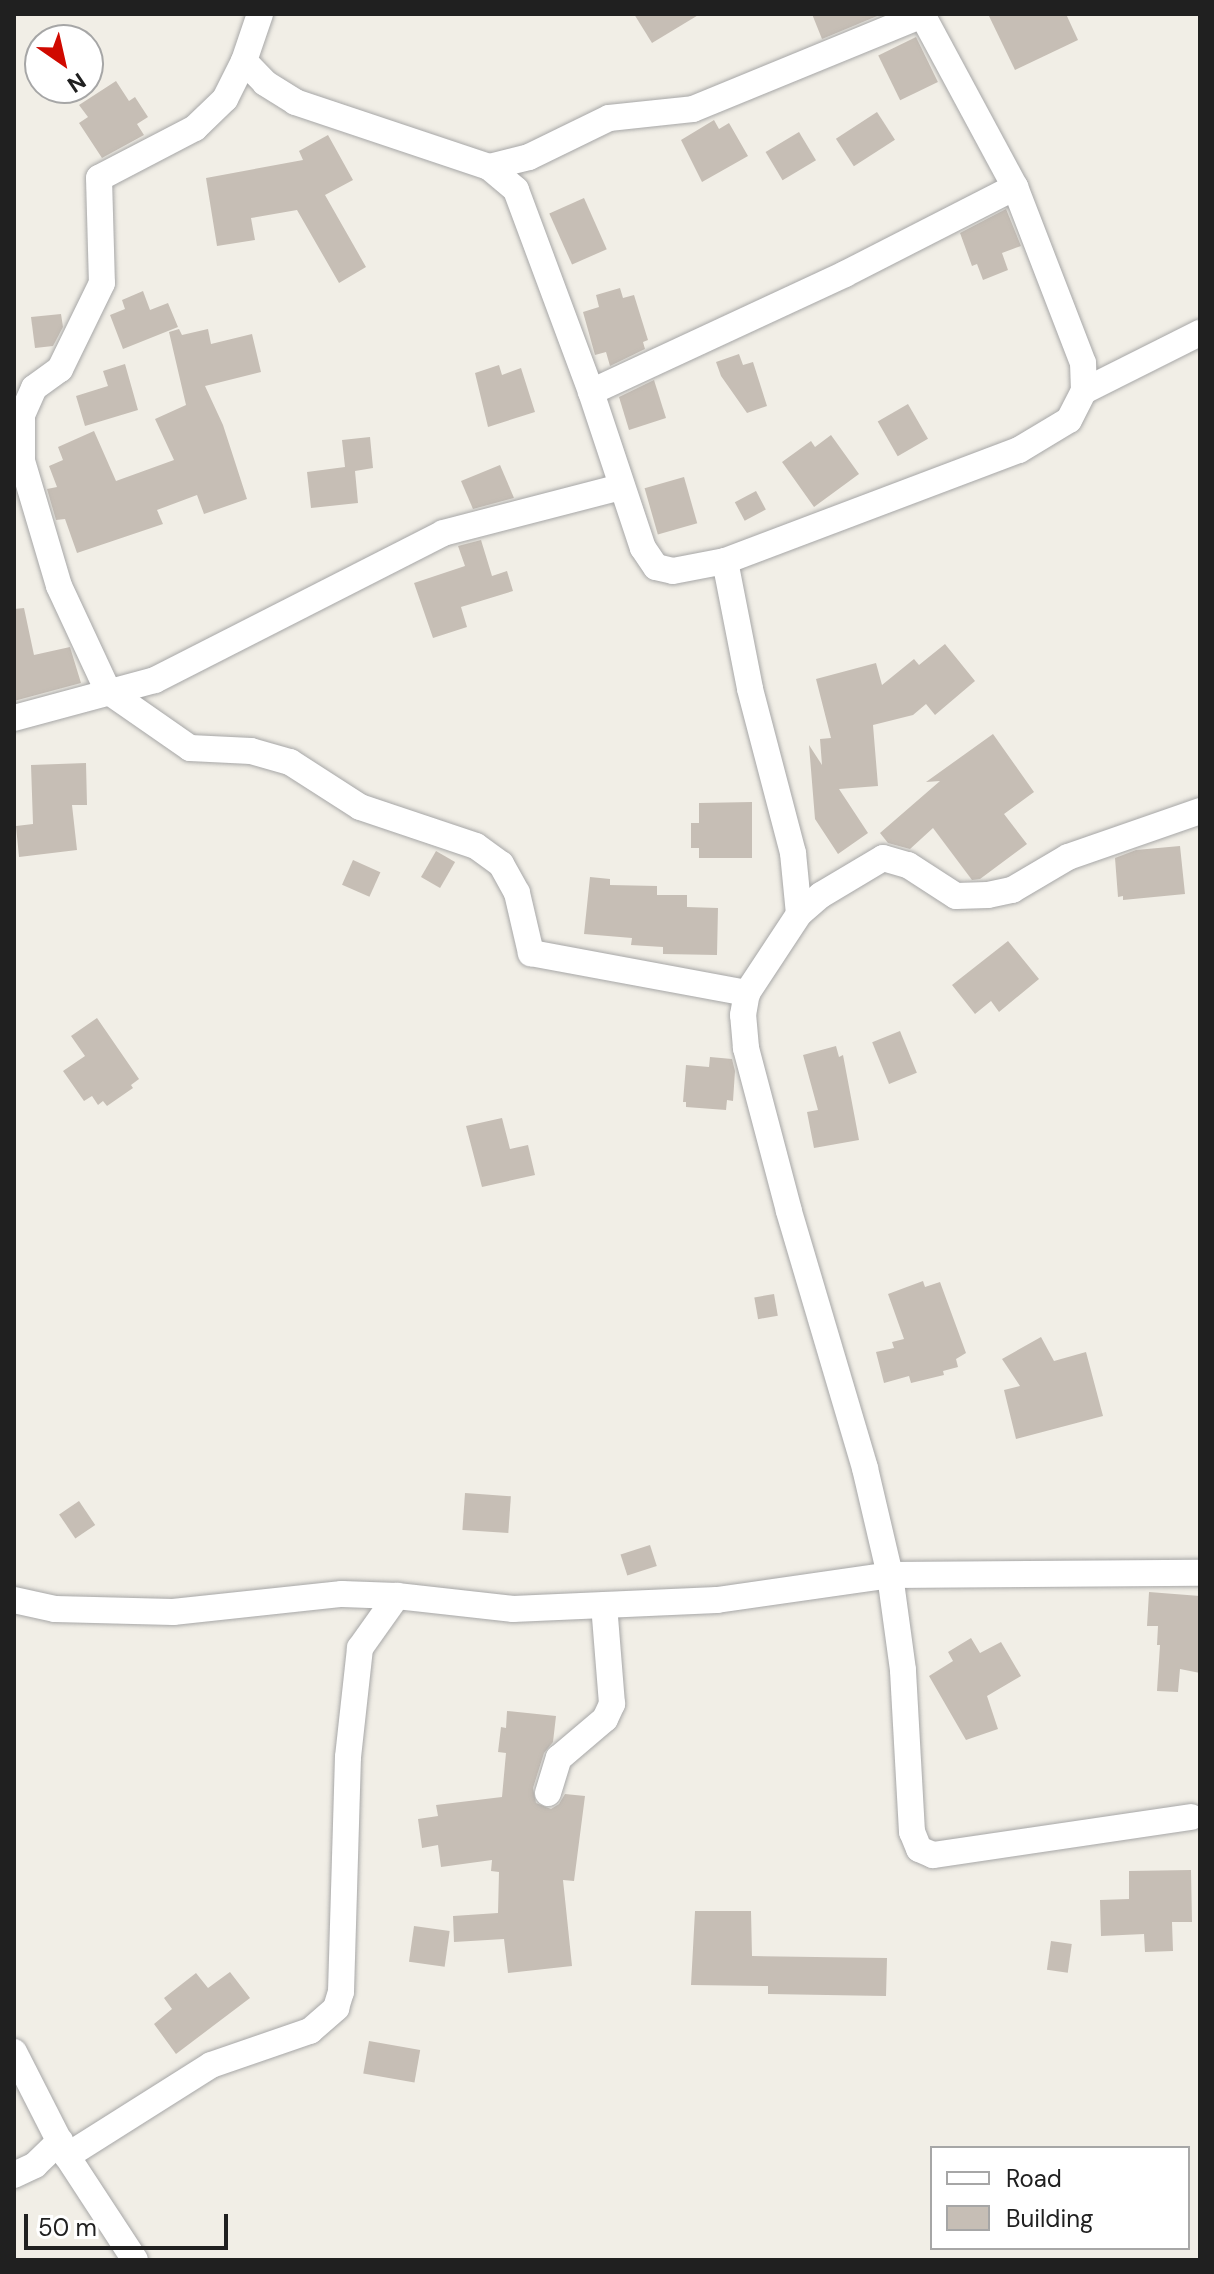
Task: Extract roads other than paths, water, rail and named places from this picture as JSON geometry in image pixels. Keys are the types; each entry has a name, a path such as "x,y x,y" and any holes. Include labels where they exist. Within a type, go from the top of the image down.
{"street":[{"path":"260,14 244,61 225,99 195,128 99,178 102,283 60,369 34,388 22,415 22,461 59,586 108,691 190,748 251,751 290,762 360,807 476,846 501,864 517,893 531,953 747,993"},
{"path":"244,61 265,83 295,102 489,167 516,190 591,392 643,548 656,567 673,571 725,561 1019,450 1069,420 1084,391 1083,363 1015,187 922,14 693,109 609,118 529,157 489,167"},
{"path":"591,392 845,274 1015,187"},
{"path":"1084,391 1200,333"},
{"path":"14,718 155,680 443,533 621,487"},
{"path":"725,561 750,689 793,853 799,914"},
{"path":"1191,1817 933,1855 919,1849 912,1832 903,1670 890,1575 865,1468 789,1211 746,1048 743,1015 747,993 799,914 821,895 883,858 908,865 956,896 988,895 1012,890 1068,857 1200,811"},
{"path":"14,1600 55,1609 173,1612 342,1594 397,1596 513,1609 717,1600 890,1575 1200,1573"},
{"path":"14,2175 211,2065 310,2031 336,2008 341,1992 348,1757 360,1648 397,1596"},
{"path":"548,1793 559,1758 605,1719 612,1704 604,1605"},
{"path":"14,2052 63,2148 135,2260"}]}
